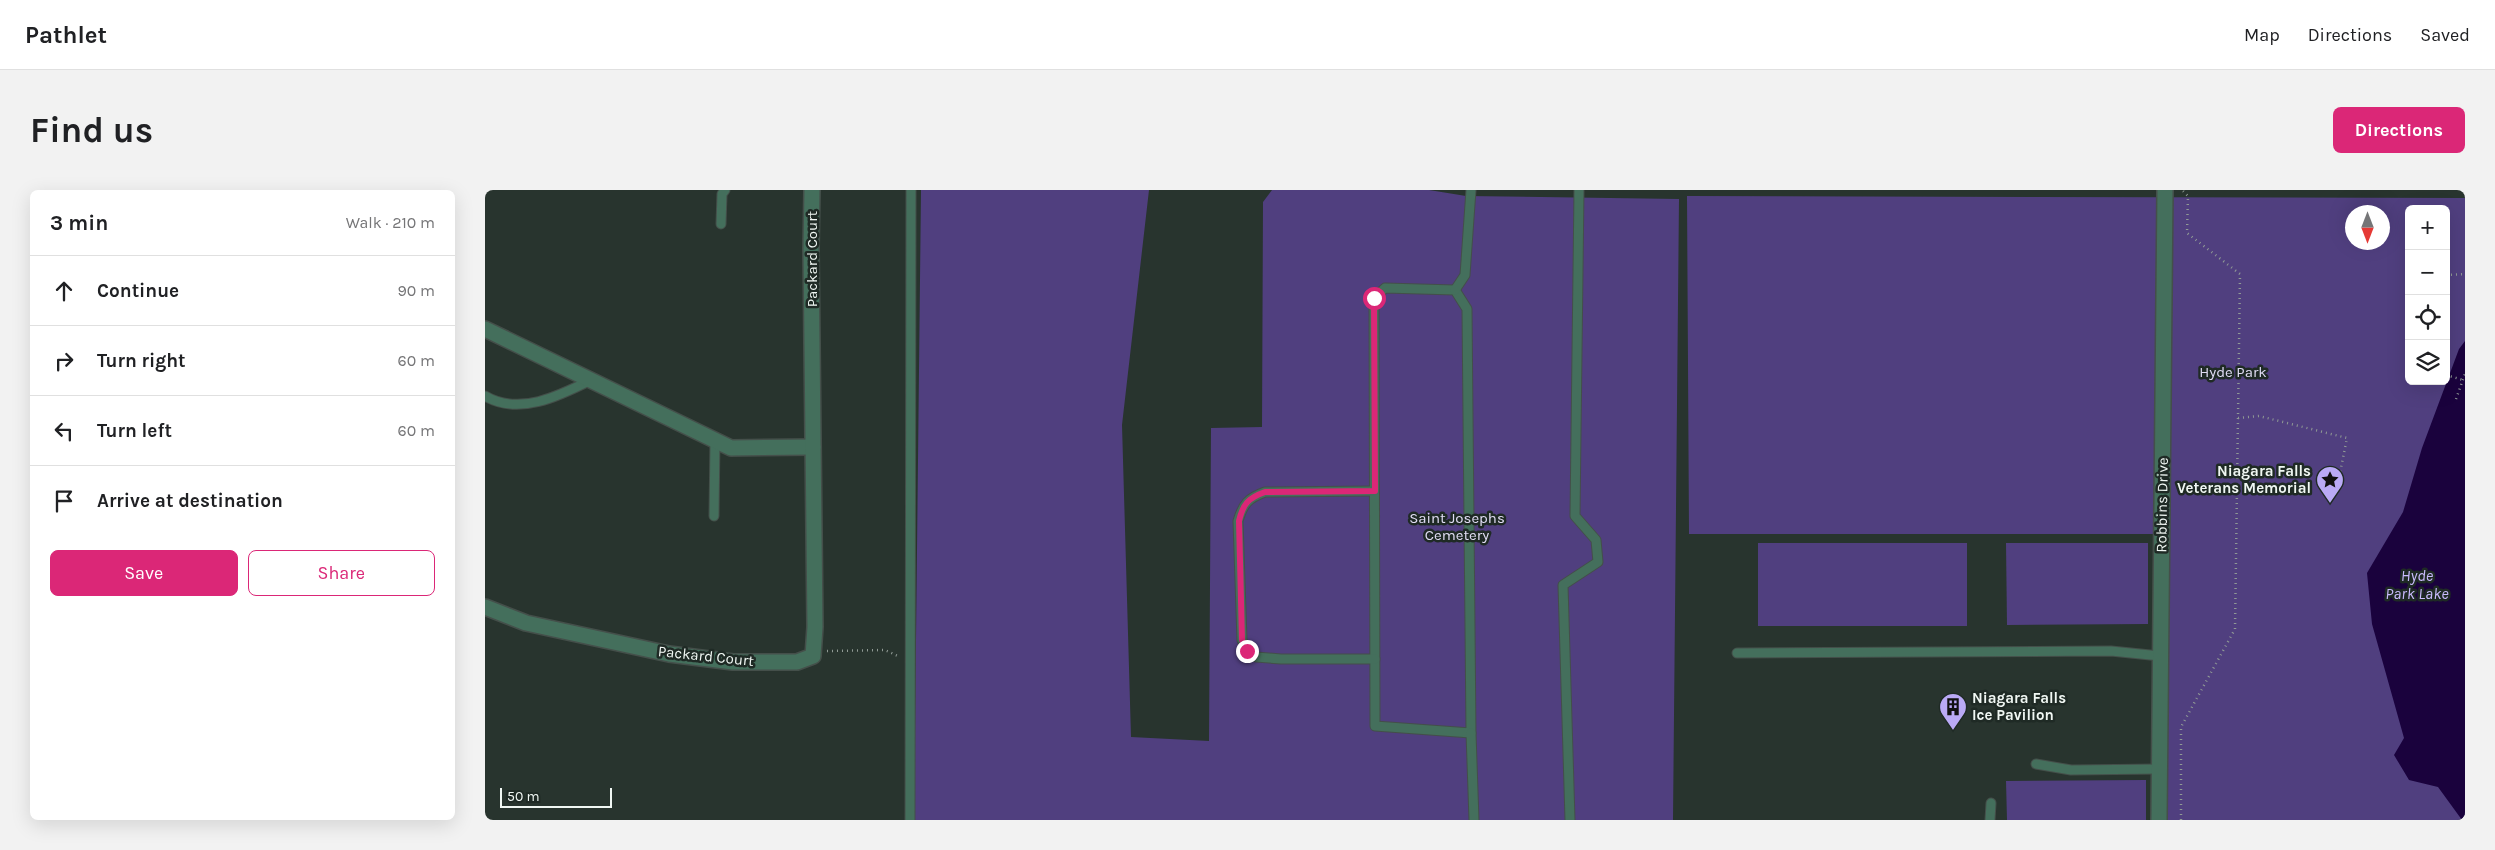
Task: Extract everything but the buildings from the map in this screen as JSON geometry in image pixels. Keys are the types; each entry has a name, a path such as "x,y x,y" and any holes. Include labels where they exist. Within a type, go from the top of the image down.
{"street":[{"name":"Packard Court","path":"485,607 526,623 669,654 733,662 797,662 813,656 815,627 812,190"},
{"name":"Robbins Drive","path":"2159,820 2165,190"},
{"path":"485,330 731,448 813,447"}],"lane":[{"path":"721,224 722,194 725,190"},
{"path":"910,820 911,190"},
{"path":"1455,290 1465,275 1471,190"},
{"path":"1570,820 1563,585 1598,562 1596,540 1575,516 1579,190"},
{"path":"1455,290 1385,288 1374,298 1375,726 1471,733"},
{"path":"1455,290 1467,309 1471,733 1474,820"},
{"path":"485,396 495,402 523,406 569,391 592,380"},
{"path":"714,516 715,440"},
{"path":"1375,491 1265,492 1252,497 1242,507 1239,521 1242,640 1247,651 1256,657 1281,659 1375,659"},
{"path":"1737,653 2111,651 2160,656"},
{"path":"2037,764 2071,770 2159,770"},
{"path":"1991,803 1991,820"}],"path":[{"path":"2181,820 2181,726 2235,629 2239,274 2187,233 2188,196 2183,190"},
{"path":"2450,275 2465,274"},
{"path":"2456,398 2465,374"},
{"path":"2450,376 2463,380"},
{"path":"2238,418 2259,416 2347,438 2337,488"},
{"path":"825,651 885,650 901,658"}],"green space":[{"name":"Saint Josephs Cemetery","path":"921,190 1149,190 1122,425 1131,737 1209,741 1211,428 1262,427 1263,202 1272,190 1429,190 1466,196 1679,199 1673,820 914,820"},
{"name":"Hyde Park","path":"1687,196 2465,198 2465,820 2167,820 2167,534 1689,534"},
{"path":"1758,543 1967,543 1967,626 1758,626"},
{"path":"2006,543 2148,543 2148,624 2007,625"},
{"path":"2146,780 2146,820 2007,820 2006,781"}],"water":[{"name":"Hyde Park Lake","path":"2465,341 2465,820 2462,820 2438,787 2409,780 2394,755 2404,738 2372,624 2367,573 2403,512 2422,448 2446,385 2450,385 2450,373 2459,349"}],"place":[{"name":"Niagara Falls Veterans Memorial","path":"2330,504"},
{"name":"Niagara Falls Ice Pavilion","path":"1953,731"}],"route":[{"path":"1247,651 1242,640 1239,521 1242,507 1252,497 1265,492 1375,491 1374,298"}]}
